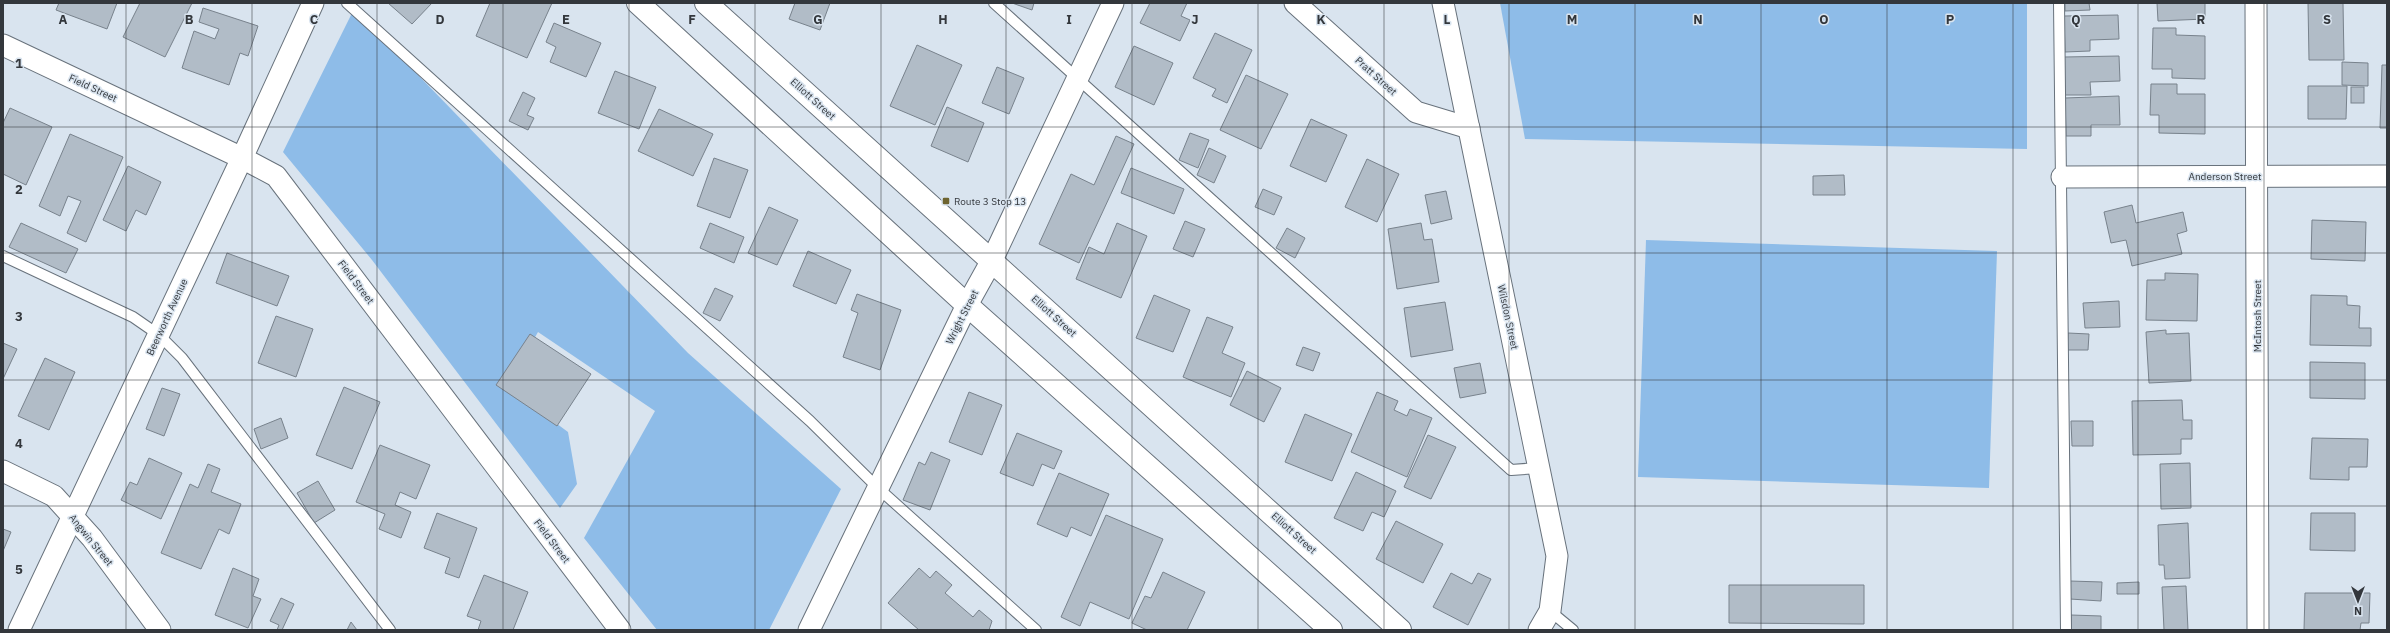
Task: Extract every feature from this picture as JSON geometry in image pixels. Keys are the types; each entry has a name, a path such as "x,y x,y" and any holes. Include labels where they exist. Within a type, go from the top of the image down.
{"street":[{"name":"Beerworth Avenue","path":"19,630 242,158 313,3"},
{"path":"638,3 967,305 1331,630"},
{"name":"Elliott Street","path":"706,3 1400,630"},
{"name":"Wright Street","path":"809,630 967,305 992,260 1113,3"},
{"name":"Pratt Street","path":"1295,3 1416,112 1468,128"},
{"name":"Wilsdon Street","path":"1442,3 1557,556 1550,611 1538,630"},
{"name":"McIntosh Street","path":"2256,3 2258,630"},
{"name":"Field Street","path":"3,45 242,158 276,176 620,630"},
{"name":"Anderson Street","path":"2062,178 2387,176"},
{"name":"Angwin Street","path":"3,472 54,496 92,538 160,630"}],"lane":[{"path":"347,3 810,421 878,488 1036,630"},
{"path":"994,3 1511,470 1538,468"},
{"path":"2059,3 2066,630"},
{"path":"3,256 133,317 159,335 182,358 390,630"},
{"path":"1550,611 1573,630"}],"shaded area":[{"path":"1500,3 2027,3 2027,149 1525,139"},
{"path":"354,9 688,353 841,489 769,630 657,630 584,538 655,411 538,332 507,387 568,432 577,484 560,508 372,260 283,152"},
{"path":"1646,240 1997,251 1989,488 1638,477"}],"building":[{"path":"59,3 117,3 107,29 56,10"},
{"path":"140,3 192,3 165,57 123,37"},
{"path":"388,3 432,3 412,24"},
{"path":"490,3 552,3 527,58 476,36"},
{"path":"795,3 830,3 820,30 789,19"},
{"path":"1012,3 1034,3 1032,10"},
{"path":"1150,3 1187,3 1181,16 1190,20 1180,41 1140,23"},
{"path":"2065,3 2089,3 2090,10 2065,11"},
{"path":"2157,3 2205,3 2205,19 2158,21"},
{"path":"2308,3 2343,3 2344,60 2309,60"},
{"path":"203,8 258,26 248,56 240,53 229,85 182,68 194,31 215,39 219,29 199,22"},
{"path":"2118,15 2119,39 2090,40 2090,51 2065,52 2064,16"},
{"path":"554,23 601,43 586,77 550,62 556,47 546,42"},
{"path":"2153,28 2176,28 2176,35 2205,36 2205,79 2172,78 2172,69 2152,69"},
{"path":"1215,33 1252,50 1227,103 1212,96 1216,89 1193,78"},
{"path":"917,45 962,65 935,125 890,106"},
{"path":"1134,46 1173,63 1154,105 1115,87"},
{"path":"2119,56 2120,81 2090,82 2091,95 2065,95 2064,57"},
{"path":"2342,62 2368,63 2368,86 2342,85"},
{"path":"2382,65 2387,65 2387,128 2380,128"},
{"path":"997,67 1024,78 1009,114 982,103"},
{"path":"615,71 656,87 639,129 598,113"},
{"path":"1246,75 1288,94 1261,149 1220,130"},
{"path":"2151,84 2177,84 2177,94 2205,94 2205,134 2159,133 2159,115 2150,115"},
{"path":"2308,86 2347,86 2346,119 2308,119"},
{"path":"2351,87 2364,87 2364,103 2351,103"},
{"path":"523,92 535,98 527,115 534,118 528,130 509,121"},
{"path":"2119,96 2120,125 2091,125 2091,136 2066,136 2065,98"},
{"path":"947,107 984,123 968,162 931,146"},
{"path":"10,108 52,127 26,185 3,174 3,123"},
{"path":"659,109 713,134 693,176 638,151"},
{"path":"1311,119 1347,135 1326,182 1290,166"},
{"path":"1190,133 1209,140 1198,168 1179,160"},
{"path":"70,134 123,157 86,242 67,233 81,201 68,196 60,216 39,206"},
{"path":"1116,136 1134,144 1079,263 1039,244 1071,174 1094,185"},
{"path":"1209,148 1226,156 1214,183 1197,175"},
{"path":"714,158 748,170 730,218 697,206"},
{"path":"1367,159 1399,174 1377,222 1345,207"},
{"path":"128,166 161,182 146,215 136,210 126,231 103,220"},
{"path":"1131,168 1184,189 1174,214 1121,193"},
{"path":"1844,175 1845,195 1813,195 1813,176"},
{"path":"1263,189 1282,197 1274,215 1255,207"},
{"path":"1446,191 1452,219 1431,224 1425,195"},
{"path":"2132,205 2136,223 2183,212 2187,231 2177,234 2182,254 2132,266 2126,240 2111,243 2104,212"},
{"path":"769,207 798,220 777,265 748,253"},
{"path":"2312,220 2366,222 2365,261 2311,259"},
{"path":"1185,221 1205,229 1193,257 1173,249"},
{"path":"21,223 78,249 66,273 9,247"},
{"path":"710,223 744,237 734,263 700,248"},
{"path":"1117,223 1147,236 1121,298 1076,279 1089,247 1104,254"},
{"path":"1421,223 1424,240 1432,239 1439,282 1397,289 1388,229"},
{"path":"1287,228 1305,238 1295,258 1276,248"},
{"path":"808,251 851,270 836,304 793,286"},
{"path":"227,253 289,276 277,306 216,283"},
{"path":"2165,273 2198,274 2197,321 2146,320 2147,280 2165,280"},
{"path":"715,288 733,296 720,321 703,313"},
{"path":"857,294 901,310 880,370 843,357 858,313 851,310"},
{"path":"1154,295 1190,310 1173,352 1136,338"},
{"path":"2311,295 2347,296 2347,305 2360,306 2359,328 2371,328 2371,346 2310,345"},
{"path":"2119,301 2120,327 2085,328 2083,303"},
{"path":"1445,302 1453,350 1411,357 1404,308"},
{"path":"276,316 313,329 296,377 258,363"},
{"path":"1207,317 1233,327 1222,353 1245,363 1231,397 1183,377"},
{"path":"2166,330 2166,334 2189,333 2191,381 2149,383 2146,332"},
{"path":"2068,333 2089,334 2088,350 2067,350"},
{"path":"530,334 591,374 557,426 496,385"},
{"path":"3,343 17,349 3,379"},
{"path":"1303,347 1320,353 1313,371 1296,365"},
{"path":"45,358 75,372 49,430 18,416"},
{"path":"2310,362 2365,363 2365,399 2310,398"},
{"path":"1480,363 1486,393 1460,398 1454,368"},
{"path":"1247,371 1281,388 1264,422 1230,405"},
{"path":"344,387 380,402 352,469 316,455"},
{"path":"162,388 180,394 164,436 146,429"},
{"path":"969,392 1002,405 982,455 949,442"},
{"path":"1377,392 1398,401 1394,410 1407,416 1410,409 1432,418 1407,477 1351,452"},
{"path":"2182,400 2183,420 2192,420 2192,439 2181,439 2181,454 2133,455 2132,401"},
{"path":"1305,414 1352,434 1332,481 1285,462"},
{"path":"281,418 288,438 261,449 254,429"},
{"path":"2071,421 2093,421 2093,446 2072,446"},
{"path":"1017,433 1062,451 1054,469 1042,464 1033,486 1000,473"},
{"path":"1428,435 1456,447 1431,499 1404,487"},
{"path":"2312,438 2368,439 2367,467 2349,467 2349,480 2310,479"},
{"path":"380,445 430,465 416,499 400,492 395,505 411,512 401,538 379,529 385,514 356,502"},
{"path":"931,452 950,460 930,510 903,500 919,462 925,465"},
{"path":"149,458 182,473 161,519 121,500 130,482 137,485"},
{"path":"2190,463 2191,508 2161,509 2160,464"},
{"path":"208,464 220,469 211,492 241,504 229,534 219,529 201,569 161,553 190,484 198,488"},
{"path":"1356,472 1396,491 1384,517 1372,512 1363,531 1334,518"},
{"path":"1059,473 1109,494 1091,536 1071,527 1067,537 1037,524"},
{"path":"318,481 335,510 314,523 297,493"},
{"path":"437,513 477,528 459,578 445,573 450,558 424,548"},
{"path":"2311,513 2355,513 2355,551 2310,550"},
{"path":"1106,515 1163,539 1129,619 1090,602 1080,626 1061,617"},
{"path":"1396,521 1443,544 1423,583 1376,559"},
{"path":"2188,523 2190,578 2165,579 2164,565 2159,565 2158,525"},
{"path":"3,529 11,532 3,551"},
{"path":"233,568 259,579 253,596 261,599 248,628 215,615"},
{"path":"919,568 930,578 936,571 952,585 945,593 973,617 979,610 992,621 989,630 919,630 888,603"},
{"path":"1163,572 1205,592 1187,630 1147,630 1132,623 1145,596 1151,598"},
{"path":"1451,573 1472,584 1478,573 1491,579 1468,625 1433,607"},
{"path":"484,575 528,592 513,630 478,630 481,621 467,616"},
{"path":"2070,581 2102,582 2101,601 2070,599"},
{"path":"2139,582 2139,594 2117,594 2117,583"},
{"path":"1729,585 1864,585 1864,624 1729,623"},
{"path":"2186,586 2188,630 2164,630 2162,587"},
{"path":"2305,593 2370,593 2369,623 2361,623 2360,630 2304,630"},
{"path":"281,598 294,604 282,630 277,630 279,625 270,621"},
{"path":"2071,615 2101,616 2101,630 2071,630"},
{"path":"351,622 357,630 347,630"}],"place":[{"name":"Route 3 Stop 13","path":"946,201"}]}
